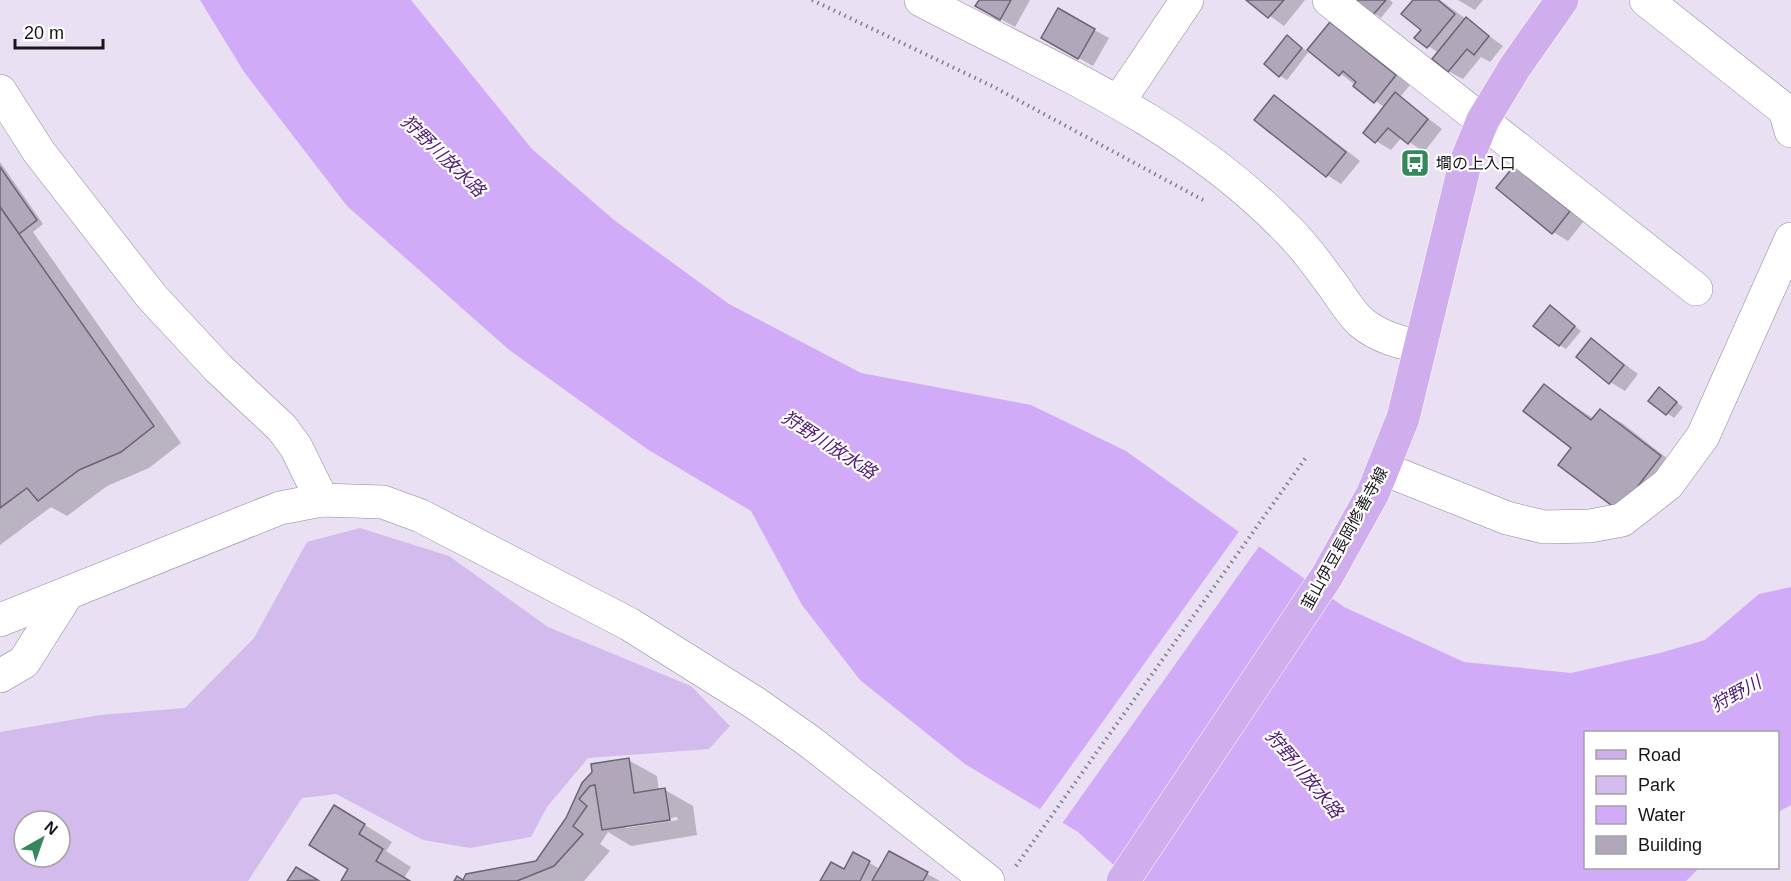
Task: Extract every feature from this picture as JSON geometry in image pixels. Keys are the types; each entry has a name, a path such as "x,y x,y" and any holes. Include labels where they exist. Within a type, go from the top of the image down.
{"main road":[{"name":"韮山伊豆長岡修善寺線","path":"1123,881 1327,576 1384,469 1403,418 1465,164 1483,120 1515,67 1562,0"}],"street":[{"path":"921,0 958,8 1119,101 1174,136 1253,197 1282,223 1361,322 1386,338 1420,347"},
{"path":"1119,101 1187,0"},
{"path":"1329,0 1696,289"},
{"path":"1646,0 1785,110 1791,131"},
{"path":"0,91 39,152 152,297 218,368 282,428 296,447 322,500"},
{"path":"1384,469 1507,518 1544,527 1590,526 1622,520 1668,484 1702,436 1791,239"},
{"path":"0,620 280,508 322,500 383,502 421,516 629,624 809,741 988,881"},
{"path":"0,676 24,662 68,594"}],"path":[{"path":"812,0 992,86 1211,204"},
{"path":"1017,864 1307,456"}],"green space":[{"path":"360,528 449,556 548,627 691,686 730,726 709,749 588,758 547,807 531,837 470,848 423,840 336,794 302,798 248,881 0,881 0,732 100,715 185,708 254,638 307,542"}],"water":[{"path":"200,0 411,0 532,149 614,220 729,304 861,373 1031,405 1126,451 1344,607 1464,662 1571,673 1660,653 1705,640 1759,594 1791,587 1791,805 1779,811 1779,731 1584,731 1584,869 1698,869 1686,881 1131,881 1078,832 965,764 860,680 802,605 751,511 647,449 508,349 347,206 244,72"}],"pier":[{"path":"1240,530 1260,545 1061,825 1038,812"}],"building":[{"path":"979,0 1011,0 1000,20 975,6"},
{"path":"1246,0 1284,0 1268,18"},
{"path":"1354,0 1386,0 1373,15"},
{"path":"1413,0 1438,0 1455,14 1427,48 1414,38 1421,30 1401,14"},
{"path":"1058,8 1095,29 1078,59 1041,38"},
{"path":"1466,17 1489,36 1474,55 1467,49 1448,72 1432,59"},
{"path":"1330,22 1396,75 1374,103 1353,86 1356,82 1343,71 1339,76 1307,50"},
{"path":"1287,35 1302,48 1279,77 1264,64"},
{"path":"1395,92 1428,119 1408,144 1388,128 1375,143 1363,133"},
{"path":"1274,95 1346,152 1326,177 1254,120"},
{"path":"1514,166 1570,211 1552,234 1496,188"},
{"path":"0,167 37,220 19,234 0,207"},
{"path":"0,207 154,426 121,452 79,470 38,501 27,488 0,508"},
{"path":"1550,305 1575,326 1559,346 1533,326"},
{"path":"1591,338 1624,365 1609,384 1576,357"},
{"path":"1544,384 1591,420 1600,409 1661,456 1619,511 1558,465 1571,448 1523,411"},
{"path":"1659,387 1677,402 1666,415 1648,401"},
{"path":"629,758 634,793 665,788 670,820 602,830 595,785 590,786 579,799 587,806 573,826 583,834 554,866 517,881 454,881 457,876 463,880 466,874 536,861 566,818 582,783 592,772 591,764"},
{"path":"334,805 365,824 359,834 383,849 376,861 410,881 341,881 348,869 309,845"},
{"path":"889,851 928,872 923,881 872,881"},
{"path":"853,852 870,861 860,881 820,881 831,862 844,869"},
{"path":"296,867 318,880 287,881"}],"place":[{"name":"墹の上入口","path":"1415,163"}],"water label":[{"name":"狩野川放水路","path":"443,156"},
{"name":"狩野川放水路","path":"829,445"},
{"name":"狩野川","path":"1736,694"},
{"name":"狩野川放水路","path":"1304,774"}]}
